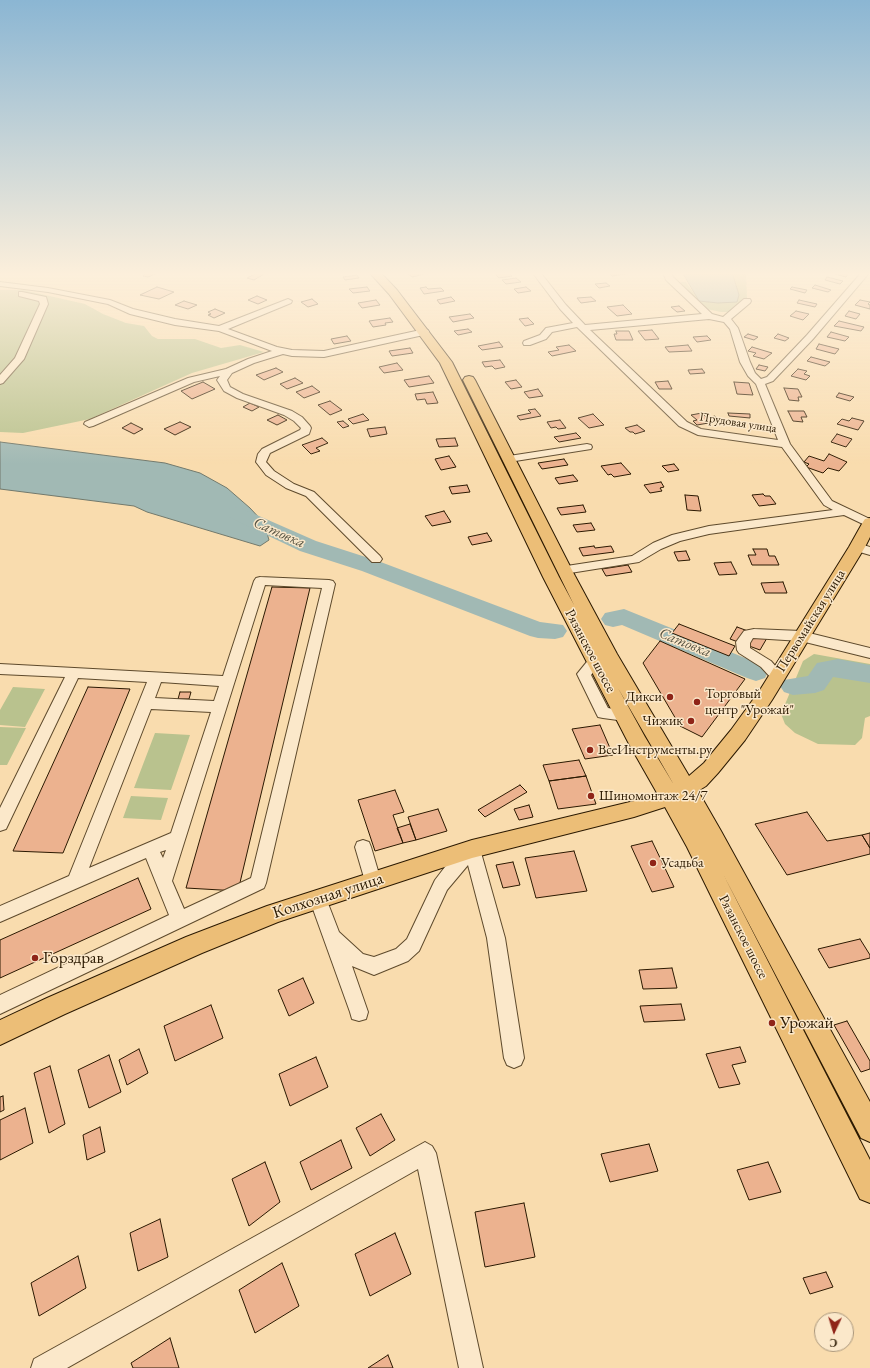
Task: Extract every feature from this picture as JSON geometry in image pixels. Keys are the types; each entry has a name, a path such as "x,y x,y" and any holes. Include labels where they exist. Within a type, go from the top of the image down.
{"main road":[{"name":"Рязанское шоссе","path":"428,336 446,362 551,578 625,716 677,793 714,837 867,1117"},
{"name":"Рязанское шоссе","path":"438,336 457,360 608,654 677,793 694,841 870,1189"},
{"name":"Первомайская улица","path":"677,793 699,780 711,768 738,735 766,695 801,636 863,549 870,522"},
{"name":"Колхозная улица","path":"0,1033 56,1006 200,943 276,912 472,849 634,809 677,793"}],"street":[{"path":"0,381 19,359 30,336"},
{"path":"238,336 282,352 312,355 324,354 407,336"},
{"path":"527,343 544,336"},
{"name":"Прудовая улица","path":"592,336 683,424 698,432 785,444"},
{"name":"Прудовая улица","path":"737,336 745,362 751,374 760,383 785,444 828,503 870,522"},
{"path":"760,383 770,379 811,336"},
{"path":"89,424 191,380 229,371 251,361 282,352"},
{"path":"229,371 222,380 227,389 240,396 288,413 298,419 306,428 305,432 266,451 262,456 261,462 270,473 290,486 310,494 376,559"},
{"path":"509,459 587,447"},
{"path":"564,570 635,559 657,546 676,538 709,530 845,512"},
{"path":"0,1005 258,883 329,584 260,581 164,880"},
{"path":"777,676 766,664 744,650 743,642 749,634 801,636 870,653"},
{"path":"0,670 228,681"},
{"path":"0,824 74,673"},
{"path":"75,882 156,677"},
{"path":"146,703 220,706"},
{"path":"0,914 178,837"},
{"path":"362,847 373,881"},
{"path":"151,849 180,919"},
{"path":"334,938 357,960 374,966 402,955 413,945 441,884 472,849"},
{"path":"472,849 496,938 514,1058"},
{"path":"318,898 334,938 359,1012"},
{"path":"43,1368 425,1154 471,1368"}],"green space":[{"path":"0,336 152,336 158,339 195,339 221,348 240,345 264,352 192,373 90,419 23,433 0,432"},
{"path":"814,654 870,664 870,716 865,718 862,738 855,745 818,744 795,733 785,724 781,714 803,661"},
{"path":"13,687 45,689 25,727 0,725 0,710"},
{"path":"0,727 26,728 7,765 0,765"},
{"path":"155,733 190,735 171,790 134,788"},
{"path":"131,796 168,798 161,820 123,818"}],"water":[{"path":"0,442 165,463 200,473 227,488 250,508 264,523 269,540 260,546 147,512 134,506 0,489"}],"building":[{"path":"347,336 351,341 334,344 331,339"},
{"path":"615,336 631,336 633,340 616,340"},
{"path":"642,336 657,336 659,339 645,340"},
{"path":"707,336 711,340 697,342 693,337"},
{"path":"754,336 758,337 754,340 744,337"},
{"path":"776,336 783,336 789,338 785,341 774,338"},
{"path":"845,336 849,337 845,341 827,337"},
{"path":"499,342 503,347 482,350 478,346"},
{"path":"819,344 839,349 835,354 816,349"},
{"path":"569,345 576,351 552,356 548,352 559,350 556,347"},
{"path":"688,345 692,351 669,352 665,347"},
{"path":"752,347 772,353 764,359 753,356 756,353 748,351"},
{"path":"410,348 413,353 392,356 389,351"},
{"path":"811,357 830,362 825,366 807,361"},
{"path":"500,360 505,367 495,369 492,366 485,367 482,362"},
{"path":"397,363 403,370 384,373 379,367"},
{"path":"759,365 768,367 765,371 756,369"},
{"path":"276,368 283,372 264,380 256,375"},
{"path":"702,369 705,373 690,374 688,370"},
{"path":"798,369 807,371 804,374 810,376 806,380 791,376"},
{"path":"429,376 434,383 409,387 404,380"},
{"path":"295,378 303,383 287,389 280,384"},
{"path":"516,380 522,387 511,389 505,382"},
{"path":"668,381 672,389 659,389 655,382"},
{"path":"203,382 215,389 192,399 181,391"},
{"path":"734,382 749,383 753,395 737,394"},
{"path":"312,386 320,392 304,398 296,392"},
{"path":"784,388 798,389 802,397 798,397 799,401 789,400"},
{"path":"538,389 543,396 529,398 524,392"},
{"path":"433,392 438,403 427,404 425,399 417,400 415,394"},
{"path":"839,393 854,397 850,401 836,397"},
{"path":"330,401 342,410 330,415 318,405"},
{"path":"250,403 259,407 252,411 243,407"},
{"path":"535,409 541,416 520,420 517,416 531,413 528,410"},
{"path":"788,411 804,411 807,417 801,417 803,422 793,421"},
{"path":"702,413 707,418 715,416 720,421 697,425 693,421 697,420 691,415"},
{"path":"728,413 750,414 750,418 729,416"},
{"path":"363,414 369,420 353,424 348,419"},
{"path":"593,414 604,425 589,428 578,418"},
{"path":"278,415 287,420 277,425 267,420"},
{"path":"852,418 864,421 858,430 837,424 842,419 849,421"},
{"path":"560,420 566,428 551,428 547,422"},
{"path":"343,421 349,426 343,428 337,422"},
{"path":"180,422 191,427 175,435 164,429"},
{"path":"131,423 143,429 134,434 122,428"},
{"path":"637,425 645,431 635,434 625,428"},
{"path":"385,427 387,434 370,437 367,429"},
{"path":"576,433 581,438 559,442 554,437"},
{"path":"837,434 852,439 846,447 831,442"},
{"path":"322,438 328,443 316,448 320,451 311,454 302,445"},
{"path":"455,438 458,446 439,447 436,439"},
{"path":"829,454 847,462 839,471 828,468 823,473 806,467 809,464 804,462 809,456 824,461"},
{"path":"449,456 456,467 441,470 435,459"},
{"path":"564,459 568,465 542,469 538,463"},
{"path":"621,463 631,474 614,477 611,474 608,475 601,466"},
{"path":"674,464 679,470 668,472 662,466"},
{"path":"573,475 578,481 559,484 555,478"},
{"path":"661,482 664,487 660,488 662,491 650,493 644,485"},
{"path":"467,485 470,492 452,494 449,487"},
{"path":"763,494 765,496 770,496 776,504 759,506 752,495"},
{"path":"685,495 698,496 701,511 687,510"},
{"path":"583,505 586,512 561,515 557,508"},
{"path":"444,511 451,522 432,526 425,516"},
{"path":"591,523 595,530 577,532 573,525"},
{"path":"487,533 492,541 472,545 468,537"},
{"path":"594,546 595,548 611,546 614,552 583,556 579,548"},
{"path":"753,549 767,549 769,556 775,556 779,565 752,565 748,555 756,555"},
{"path":"686,551 690,560 678,561 674,552"},
{"path":"731,562 737,574 719,575 714,563"},
{"path":"628,565 632,572 606,576 602,569"},
{"path":"783,582 787,593 765,593 761,583"},
{"path":"272,587 310,588 238,891 186,888"},
{"path":"679,624 735,646 729,656 672,633"},
{"path":"737,627 767,638 760,650 730,639"},
{"name":"Торговый центр \"Урожай\"","path":"660,641 745,679 702,737 680,726 643,663"},
{"path":"88,687 130,689 63,853 13,851"},
{"path":"180,692 191,692 189,699 178,699"},
{"path":"600,725 613,755 585,759 572,729"},
{"path":"579,760 586,776 549,781 543,765"},
{"path":"586,776 596,804 558,809 549,781"},
{"path":"520,785 527,792 485,817 478,810"},
{"path":"395,790 404,812 393,815 403,843 375,851 358,800"},
{"path":"529,805 533,817 519,820 514,809"},
{"path":"438,809 447,831 416,840 408,817"},
{"path":"807,812 827,841 862,835 870,848 870,854 787,875 755,824"},
{"path":"410,824 416,840 403,843 397,828"},
{"path":"870,833 870,848 862,835"},
{"path":"652,841 674,887 652,892 631,846"},
{"path":"574,851 587,891 536,898 525,858"},
{"path":"513,862 520,885 503,888 496,865"},
{"path":"138,878 151,909 0,978 0,940"},
{"path":"860,939 870,955 870,958 829,968 818,949"},
{"path":"672,968 677,988 643,989 639,970"},
{"path":"303,978 314,1003 289,1016 278,990"},
{"path":"681,1004 685,1020 644,1022 640,1006"},
{"path":"211,1005 223,1038 175,1061 164,1026"},
{"path":"847,1021 870,1061 870,1069 861,1072 834,1025"},
{"path":"740,1047 746,1062 732,1065 740,1084 719,1088 706,1054"},
{"path":"139,1049 148,1073 127,1085 119,1060"},
{"path":"109,1055 121,1092 89,1108 78,1070"},
{"path":"316,1057 328,1087 290,1106 279,1074"},
{"path":"50,1066 65,1124 49,1133 34,1073"},
{"path":"3,1096 4,1110 0,1112 0,1097"},
{"path":"25,1108 33,1143 0,1160 0,1120"},
{"path":"381,1114 395,1140 370,1156 356,1128"},
{"path":"100,1127 105,1152 87,1160 83,1135"},
{"path":"341,1140 352,1168 311,1190 300,1162"},
{"path":"649,1144 658,1171 610,1182 601,1154"},
{"path":"265,1162 280,1202 249,1226 232,1179"},
{"path":"768,1162 781,1192 749,1200 737,1170"},
{"path":"524,1203 535,1257 485,1267 475,1212"},
{"path":"160,1219 168,1257 138,1271 130,1233"},
{"path":"395,1233 411,1274 370,1296 355,1254"},
{"path":"78,1256 86,1288 39,1316 31,1283"},
{"path":"282,1263 299,1306 255,1333 239,1290"},
{"path":"826,1272 833,1287 810,1294 803,1278"},
{"path":"170,1338 179,1368 133,1368 131,1363"},
{"path":"388,1355 393,1368 368,1368"}],"waterway":[{"name":"Сатовка","path":"236,513 308,546 370,566 538,630 555,631"},
{"name":"Сатовка","path":"613,619 624,617 756,672"},
{"name":"Сатовка","path":"793,686 815,684 826,669 838,668 870,674"}],"place":[{"name":"Дикси","path":"670,697"},
{"name":"Торговый центр \"Урожай\"","path":"697,702"},
{"name":"Чижик","path":"691,721"},
{"name":"ВсеИнструменты.ру","path":"590,750"},
{"name":"Шиномонтаж 24/7","path":"591,796"},
{"name":"Усадьба","path":"653,863"},
{"name":"Горздрав","path":"35,958"},
{"name":"Урожай","path":"772,1023"}]}
